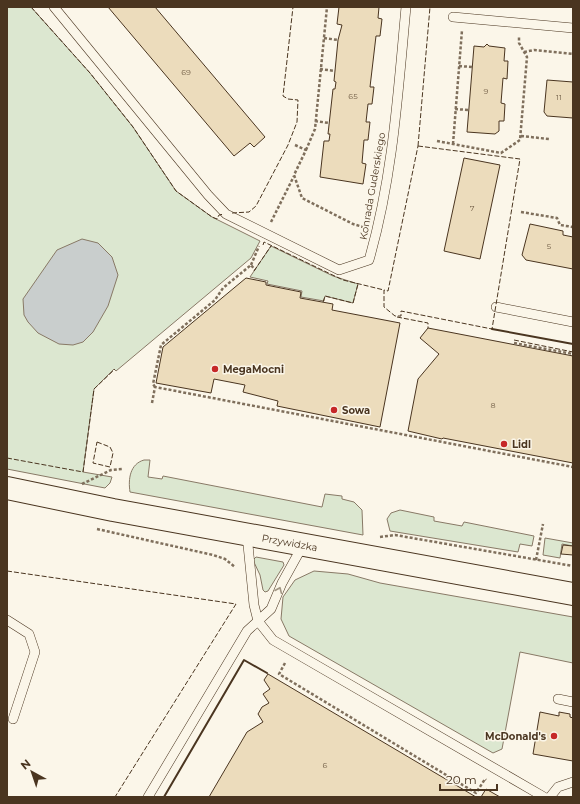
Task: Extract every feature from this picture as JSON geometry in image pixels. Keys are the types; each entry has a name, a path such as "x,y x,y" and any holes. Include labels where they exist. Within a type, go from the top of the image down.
{"street":[{"name":"Przywidzka","path":"7,488 247,535 388,559 573,594"}],"lane":[{"name":"Konrada Guderskiego","path":"54,7 208,195 226,214 339,270 369,260 378,230 392,151 406,7"},
{"path":"453,17 573,28"},
{"path":"496,307 573,322"},
{"path":"247,535 254,605 258,621 272,640 544,797"},
{"path":"148,797 247,631 271,609 282,583 303,545"},
{"path":"7,620 29,634 35,652 13,719"},
{"path":"558,699 573,702"},
{"path":"550,797 558,787 573,782"}],"path":[{"path":"152,403 155,387 153,384 161,345 215,300 223,288 250,265 306,150 315,129 327,7"},
{"path":"437,141 501,153 520,140 527,57 519,43 520,23"},
{"path":"452,144 462,29"},
{"path":"324,38 338,40"},
{"path":"524,52 534,50 573,54"},
{"path":"459,66 472,67"},
{"path":"320,70 335,71"},
{"path":"455,109 468,110"},
{"path":"315,121 329,123"},
{"path":"521,136 549,139"},
{"path":"295,145 306,150"},
{"path":"294,175 302,198 307,202 353,224 378,230"},
{"path":"521,212 557,218 560,225 559,230"},
{"path":"560,225 573,227"},
{"path":"250,265 255,270"},
{"path":"514,343 573,354"},
{"path":"155,387 573,467"},
{"path":"81,486 84,482 111,470 122,469"},
{"path":"536,560 542,524"},
{"path":"91,528 213,555 225,559 236,569"},
{"path":"395,535 573,566"},
{"path":"292,652 279,674 476,793 484,779 491,783"}],"green space":[{"path":"7,7 31,7 90,73 133,127 176,191 212,217 260,241 251,258 116,371 114,369 94,389 83,472 112,477 110,483 105,488 7,469"},
{"path":"271,246 333,276 358,284 353,303 325,296 324,301 301,297 302,291 267,284 268,281 250,277"},
{"path":"150,460 148,477 162,479 163,476 322,507 325,494 342,496 342,499 354,502 362,510 363,535 130,492 129,482 133,468 139,462"},
{"path":"400,510 434,517 434,521 462,526 464,522 534,536 532,546 520,544 518,552 390,531 387,519 391,513"},
{"path":"545,538 573,543 573,546 562,544 560,558 543,555"},
{"path":"256,557 283,562 284,565 268,591 265,592 263,590 260,575 253,560"},
{"path":"314,571 348,574 380,583 573,617 573,663 520,652 502,749 493,753 289,636 281,619 283,597 295,580"}],"shaded area":[{"path":"82,239 98,243 112,257 118,275 108,306 93,332 83,342 73,345 59,344 38,333 28,322 24,315 23,299 57,250"}],"building":[{"path":"108,7 155,7 265,137 254,147 250,143 234,156"},
{"path":"339,7 379,7 378,18 382,19 380,36 376,36 370,87 374,87 372,104 368,104 366,122 370,122 368,140 364,140 362,163 366,164 363,184 320,177 324,141 329,141 330,134 328,134 333,89 335,89 336,82 334,81 338,40 342,25 337,24"},
{"path":"487,44 489,46 505,48 504,61 508,61 507,79 503,78 501,103 505,104 504,121 499,121 499,131 495,134 467,132 474,46 484,47"},
{"path":"547,80 573,82 573,118 547,116 544,112"},
{"path":"464,158 500,165 480,259 444,251"},
{"path":"530,224 563,231 563,235 573,237 573,269 526,260 522,255"},
{"path":"246,278 266,282 266,285 301,292 300,298 333,304 332,310 400,323 380,427 277,406 278,401 243,392 245,385 214,379 211,393 156,383 163,347"},
{"path":"428,328 573,356 573,463 442,439 408,431 418,379 439,354 420,338"},
{"path":"563,545 573,546 573,555 561,554"},
{"path":"268,674 476,797 209,797 247,732 263,722 258,714 262,707 269,703 263,694 270,689 264,680"},
{"name":"McDonald's","path":"540,712 559,716 559,712 570,714 570,717 573,718 573,761 533,754"},
{"path":"486,789 500,797 481,797"}],"fence":[{"path":"31,7 90,73 133,127 176,191 212,217 217,219 219,215 224,214"},
{"path":"232,213 249,212 256,206 288,145 297,122 298,100 288,99 283,96 293,7"},
{"path":"418,146 430,7"},
{"path":"418,146 520,159 492,329 401,311 401,316 395,316 384,307 384,290 388,291 418,146"},
{"path":"263,245 264,242 343,280 384,290"},
{"path":"254,271 271,246"},
{"path":"323,302 325,296 353,303 358,284"},
{"path":"397,317 428,323 428,328"},
{"path":"514,340 573,352"},
{"path":"7,458 83,472 94,389 115,369"},
{"path":"97,442 110,447 113,453 110,467 93,463 97,442"},
{"path":"7,571 236,604 115,797"}],"wall":[{"path":"492,329 573,344"},
{"path":"164,797 244,660 267,673"}],"place":[{"name":"MegaMocni","path":"215,369"},
{"name":"Sowa","path":"334,410"},
{"name":"Lidl","path":"504,444"},
{"name":"McDonald's","path":"554,736"}]}
